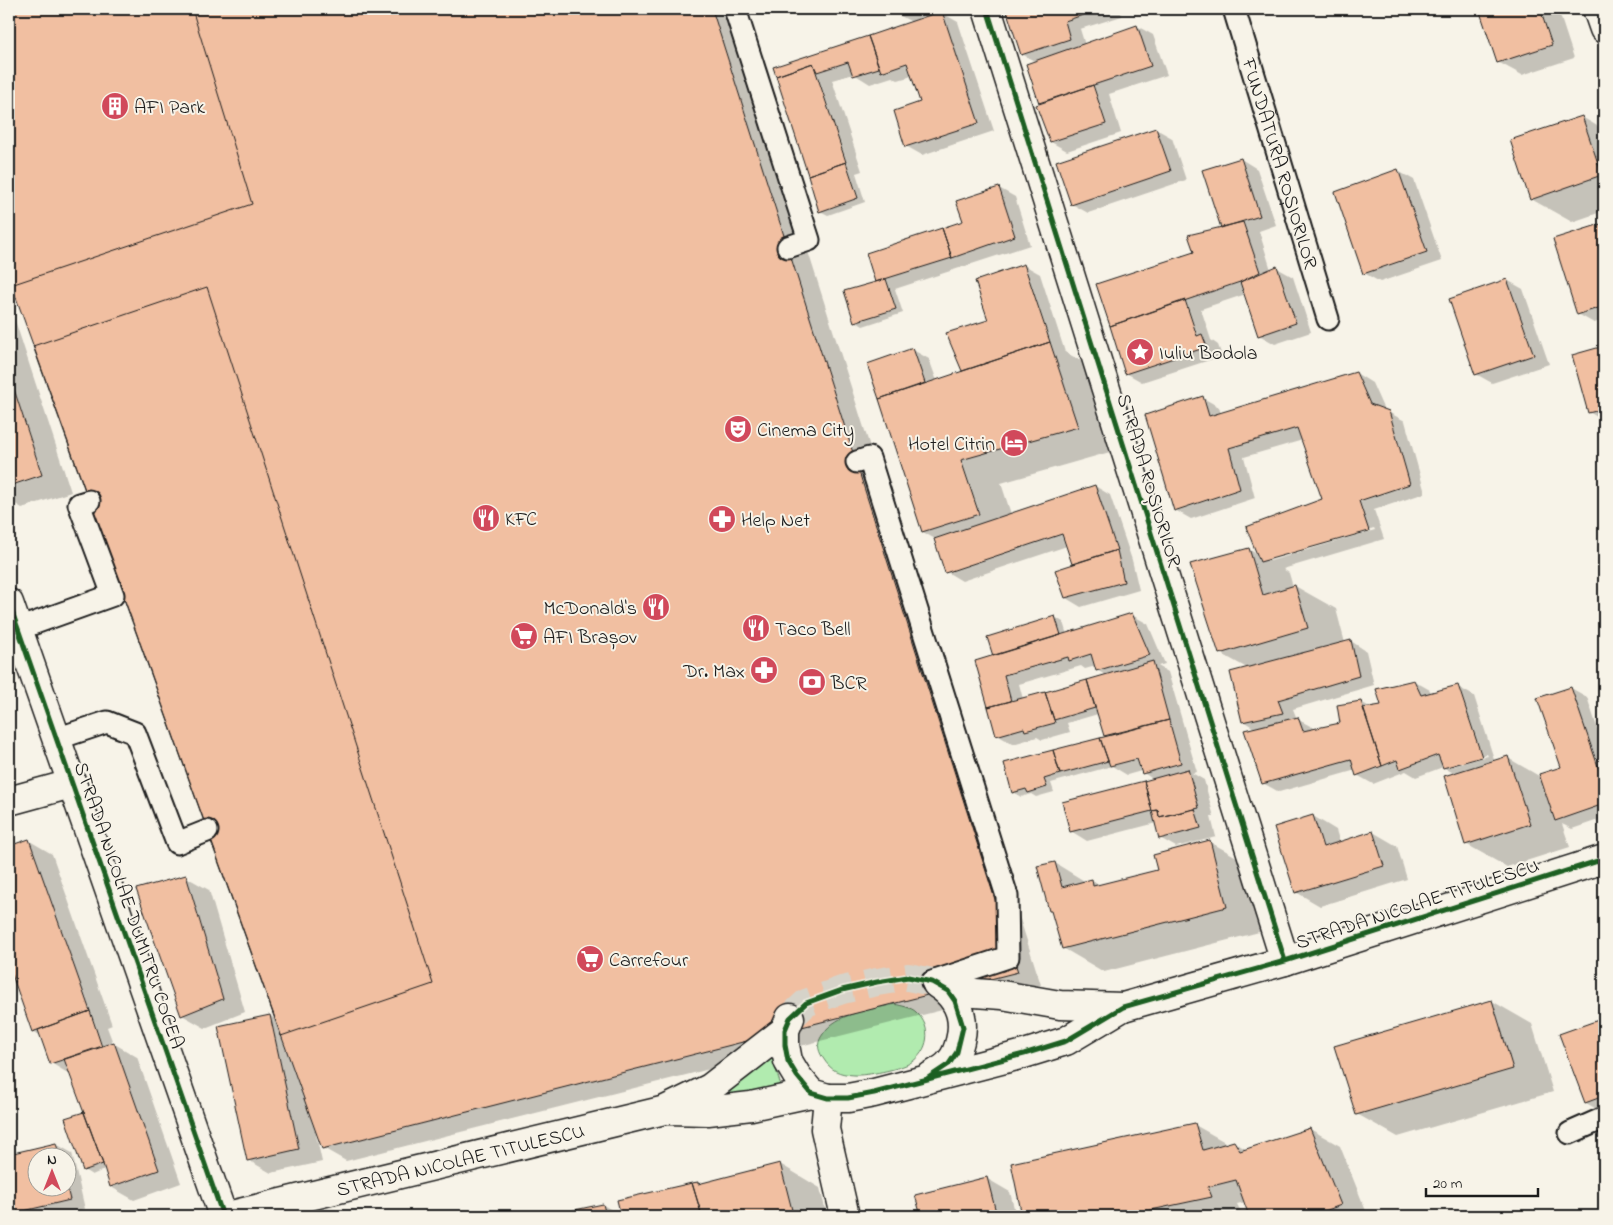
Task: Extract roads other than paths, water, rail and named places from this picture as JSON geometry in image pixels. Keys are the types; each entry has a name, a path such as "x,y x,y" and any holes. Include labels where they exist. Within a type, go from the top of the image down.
{"street":[{"name":"STRADA ROȘIORILOR","path":"987,9 1285,961"},
{"name":"STRADA NICOLAE DUMITRU COCEA","path":"9,603 223,1216"},
{"path":"9,801 71,784"},
{"name":"STRADA NICOLAE TITULESCU","path":"665,1110 708,1111 820,1095 848,1098 874,1094 928,1078 1024,1054 1066,1041 1124,1007 1285,961 1604,859"},
{"name":"STRADA NICOLAE TITULESCU","path":"940,986 1060,1004 1124,1007"},
{"name":"STRADA NICOLAE TITULESCU","path":"928,1078 949,1064 957,1052 963,1027 955,1001 940,986"},
{"name":"STRADA NICOLAE TITULESCU","path":"227,1216 665,1110 710,1088 788,1024 785,1045 788,1061 797,1076 820,1095"},
{"path":"820,1095 825,1129 846,1216"}],"lane":[{"path":"735,9 809,240 788,247"},
{"name":"FUNDĂTURA ROȘIORILOR","path":"1234,9 1328,319"},
{"path":"856,462 869,458 1008,896 1008,957 940,986"},
{"path":"18,629 113,595 79,504 89,501"},
{"path":"56,739 107,722 135,733 177,843 207,831"},
{"path":"1570,1133 1604,1118"}],"tunnel":[{"path":"790,1018 806,1003 842,990 908,977 932,982"}],"place":[{"name":"AFI Park","path":"115,106"},
{"name":"Iuliu Bodola","path":"1140,352"},
{"name":"Cinema City","path":"738,429"},
{"name":"Hotel Citrin","path":"1014,443"},
{"name":"KFC","path":"486,518"},
{"name":"Help Net","path":"722,519"},
{"name":"McDonald's","path":"656,607"},
{"name":"Taco Bell","path":"756,628"},
{"name":"AFI Brașov","path":"524,636"},
{"name":"Dr. Max","path":"764,670"},
{"name":"BCR","path":"812,682"},
{"name":"Carrefour","path":"590,959"}]}
